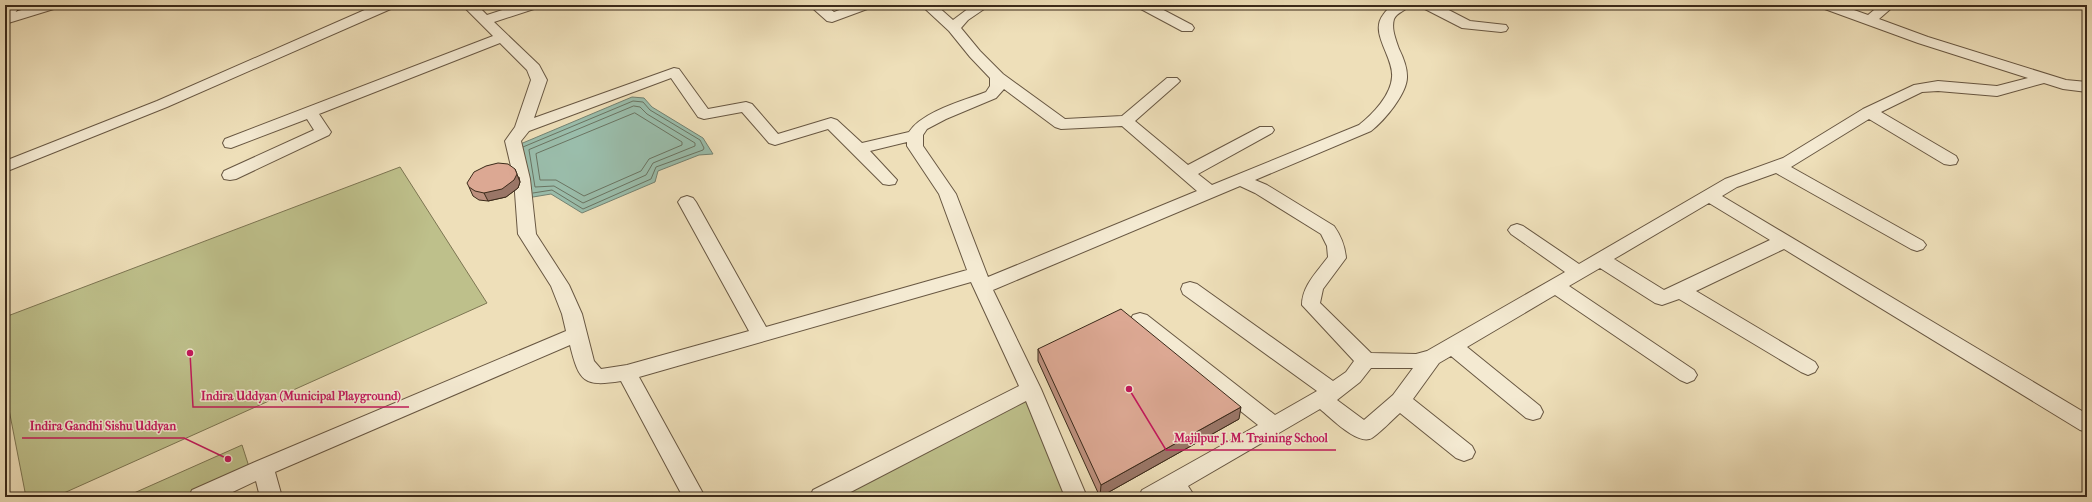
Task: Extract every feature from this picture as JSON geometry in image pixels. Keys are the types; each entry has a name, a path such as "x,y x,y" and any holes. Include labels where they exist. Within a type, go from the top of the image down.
{"main road":[{"path":"5,14 13,5"}],"street":[{"path":"5,20 52,5"},
{"path":"5,167 162,104 388,5"},
{"path":"469,5 534,68 539,80 523,128 513,141 522,179 527,234 560,285 572,314 584,363 590,372 598,377 608,377 627,373 761,335 979,280 1210,192 1365,128 1374,122 1398,86 1400,75 1387,34 1386,21 1391,13 1403,5"},
{"path":"485,20 532,5"},
{"path":"816,5 832,18 865,5"},
{"path":"928,5 954,28 979,58 998,77 1061,124 1126,121 1172,81"},
{"path":"954,28 957,22 983,5"},
{"path":"1144,5 1187,28"},
{"path":"1428,5 1467,25 1501,28"},
{"path":"1827,5 1923,40 2044,78 2080,88 2087,87"},
{"path":"1869,21 1888,5"},
{"path":"231,143 503,37"},
{"path":"523,128 674,72 704,114 746,107 775,140 831,123 889,180"},
{"path":"998,77 998,86 991,95 940,116 921,126 915,135 915,146 947,194 979,280 1031,389 1076,497"},
{"path":"1190,289 1327,396 1364,432 1400,401 1432,358 1739,178 1778,167 1869,112 1919,88 1928,86 1997,91 2044,78"},
{"path":"230,175 323,132 310,112"},
{"path":"1869,112 1950,160"},
{"path":"1126,121 1210,192"},
{"path":"1188,173 1266,130"},
{"path":"859,149 915,135"},
{"path":"1778,167 1917,245"},
{"path":"1240,180 1261,188 1328,230 1336,246 1337,258 1315,287 1311,297 1311,305 1366,360 1408,361 1432,358"},
{"path":"1710,196 2087,424"},
{"path":"687,202 761,335"},
{"path":"1518,230 1578,272"},
{"path":"1600,259 1662,298 1682,291 1784,241"},
{"path":"1555,286 1687,375"},
{"path":"1682,291 1808,367"},
{"path":"1140,320 1274,426"},
{"path":"200,497 263,468 577,334"},
{"path":"1452,346 1533,412"},
{"path":"1150,497 1179,490 1274,426 1327,396 1353,377 1366,360"},
{"path":"627,373 694,497"},
{"path":"821,497 1031,389"},
{"path":"1400,401 1464,452"},
{"path":"263,468 271,497"}],"green space":[{"path":"400,167 487,303 55,497 26,497 5,389 5,317"},
{"path":"1031,389 1074,497 822,497"},
{"path":"242,445 251,473 199,497 125,497"}],"water":[{"path":"632,97 644,98 652,107 703,138 713,154 699,155 658,171 655,182 582,213 551,194 527,198 518,145"}],"building":[{"path":"498,163 508,164 515,169 517,174 514,180 502,189 484,193 475,191 469,187 467,183 474,172 486,166"},
{"path":"1121,309 1241,407 1101,485 1038,349"}],"place":[{"name":"Indira Uddyan (Municipal Playground)","path":"190,353"},
{"name":"Majilpur J. M. Training School","path":"1129,389"},
{"name":"Indira Gandhi Sishu Uddyan","path":"228,459"}]}
